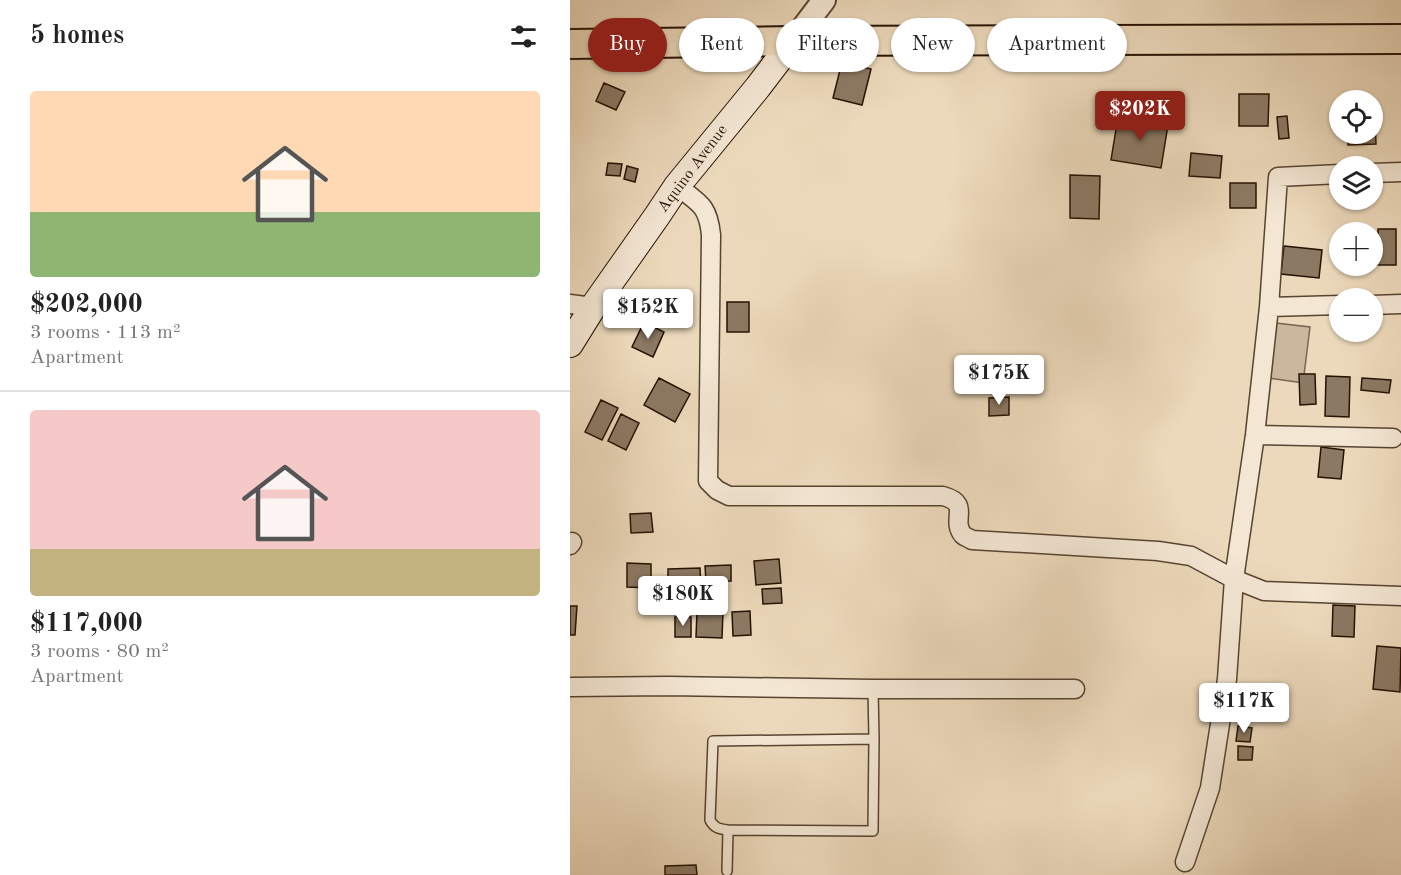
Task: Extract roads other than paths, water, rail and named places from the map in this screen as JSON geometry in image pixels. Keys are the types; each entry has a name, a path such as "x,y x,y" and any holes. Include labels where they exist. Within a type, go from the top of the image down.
{"main road":[{"path":"879,41 1401,39"},
{"path":"570,44 776,41"},
{"name":"Aquino Avenue","path":"570,344 581,305 776,63"}],"street":[{"name":"Aquino Avenue","path":"810,18 824,0"},
{"path":"1383,173 1401,172"},
{"path":"1185,862 1210,788 1227,679 1234,579 1255,435 1269,307 1278,177 1329,175"},
{"path":"677,186 703,206 709,219 711,235 708,482 717,490 729,496 943,496 953,499 959,506 959,526 963,535 972,540 1158,551 1191,556 1234,579 1264,591 1401,596"},
{"path":"1383,305 1401,304"},
{"path":"1269,307 1329,305"},
{"path":"1255,435 1392,438"},
{"path":"570,687 1075,689"}],"lane":[{"path":"873,688 874,739 873,831 728,830 717,829 713,826 710,820 714,741 874,739"},
{"path":"727,871 728,830"}]}
